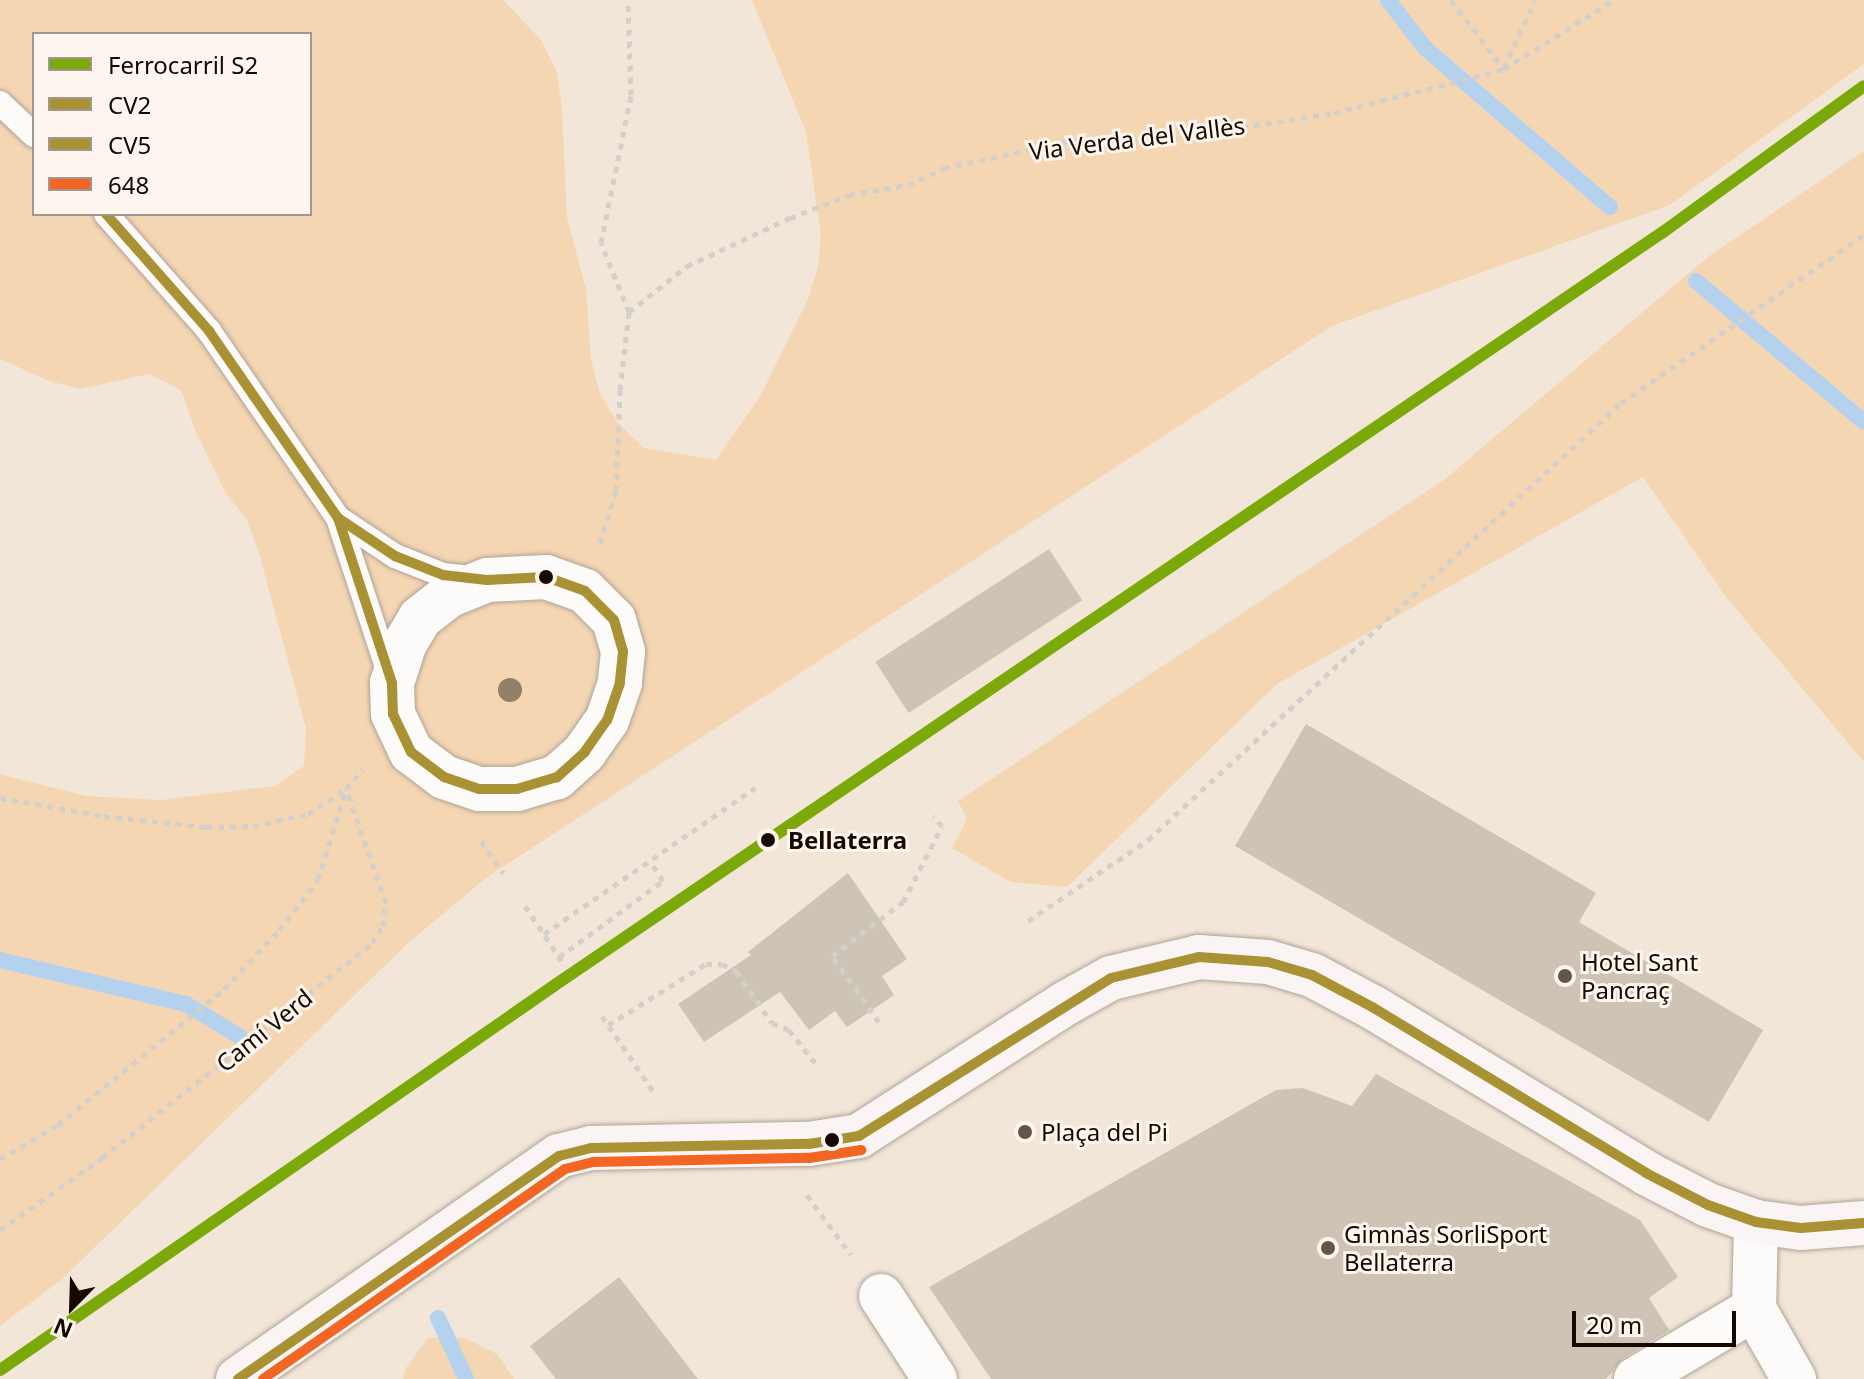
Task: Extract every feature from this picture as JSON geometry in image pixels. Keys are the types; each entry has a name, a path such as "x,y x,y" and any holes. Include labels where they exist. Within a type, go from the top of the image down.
{"street":[{"path":"546,577 585,591 614,620 623,652 620,683 607,720 585,752 557,777 517,789 479,789 444,777 411,752 393,714 392,683 404,645 420,618 448,596 487,580 546,577"},
{"path":"238,1379 559,1156 591,1148 809,1144 870,1131 1066,1003 1111,978 1199,957 1228,956 1268,962 1312,975 1374,1008 1646,1173 1708,1205 1756,1222 1801,1228 1864,1223"},
{"path":"1756,1222 1754,1309 1794,1379"},
{"path":"881,1296 935,1379"},
{"path":"1636,1379 1754,1309"}],"lane":[{"path":"0,103 32,133"},
{"path":"108,216 209,331 338,518 392,683"},
{"path":"338,518 395,556 443,575 487,580"}],"path":[{"path":"601,539 616,491 620,390 629,312 601,243 631,95 628,0"},
{"path":"1451,0 1504,69 1535,0"},
{"name":"Via Verda del Vallès","path":"629,312 687,266 790,218 849,195 908,185 944,168 1071,141 1147,142 1334,113 1504,69 1614,0"},
{"path":"1028,921 1148,840 1621,403 1864,235"},
{"path":"0,798 130,819 206,827 253,826 308,814 346,789 364,768"},
{"path":"544,934 755,788"},
{"path":"0,1159 58,1125 216,997 243,969 318,880 346,789"},
{"name":"Camí Verd","path":"0,1230 102,1158 372,943 383,926 386,903 346,789"},
{"path":"879,1022 832,956 903,902 942,826 934,816"},
{"path":"481,841 503,873"},
{"path":"525,906 561,960 663,881 650,861"},
{"path":"608,1025 706,964 722,964 736,971 772,1023 789,1030 816,1064"},
{"path":"602,1016 653,1091"},
{"path":"771,1146 881,1296"}],"shaded area":[{"path":"0,0 503,0 541,40 557,72 562,109 567,218 586,289 591,359 600,394 618,423 644,448 716,460 761,395 808,299 818,267 821,236 806,132 752,0 1864,0 1864,64 1670,205 1332,326 486,878 408,943 61,1280 0,1326 0,774 86,796 161,800 275,786 304,766 306,728 259,553 247,520 225,492 196,432 181,390 149,374 80,389 49,381 0,359"},
{"path":"1864,151 1864,762 1726,597 1643,477 1277,684 1067,887 1011,882 952,848 967,819 958,801 1445,479 1709,256"},
{"path":"428,1338 465,1338 497,1354 514,1379 403,1379 406,1368"}],"building":[{"path":"1049,549 1082,600 909,713 875,662"},
{"name":"Hotel Sant Pancraç","path":"1306,724 1596,893 1579,922 1763,1030 1709,1122 1235,846"},
{"path":"848,873 907,959 882,976 894,995 847,1027 835,1011 809,1030 780,992 704,1042 678,1004 751,955 748,952"},
{"name":"Gimnàs SorliSport Bellaterra","path":"1376,1074 1640,1220 1678,1277 1649,1298 1669,1330 1623,1358 1606,1379 991,1379 929,1287 1276,1090 1303,1088 1352,1106"},
{"path":"619,1277 698,1379 556,1379 530,1346"}],"waterway":[{"path":"1388,0 1425,48 1610,207"},
{"path":"1696,281 1864,422"},
{"path":"0,960 186,1004 239,1036"},
{"path":"438,1318 466,1379"}],"rail line":[{"name":"S2","path":"0,1370 555,985 1663,232 1864,86"}],"transit line":[{"name":"CV5","path":"108,216 209,331 338,518"},
{"name":"CV5","path":"338,518 395,556 443,575 487,580 546,577 585,591 614,620 623,652 620,683 607,720 585,752 557,777 517,789 479,789 444,777 411,752 393,714 392,683 338,518"},
{"name":"CV2","path":"238,1379 559,1156 591,1148 809,1144 859,1136 1111,978 1199,957 1268,962 1312,975 1374,1008 1646,1173 1708,1205 1756,1222 1801,1228 1864,1223"},
{"name":"648","path":"263,1379 565,1169 593,1162 809,1158 861,1150"}],"place":[{"name":"Bellaterra","path":"768,840"},
{"name":"Hotel Sant Pancraç","path":"1565,976"},
{"name":"Plaça del Pi","path":"1025,1132"},
{"name":"Gimnàs SorliSport Bellaterra","path":"1328,1248"}]}
